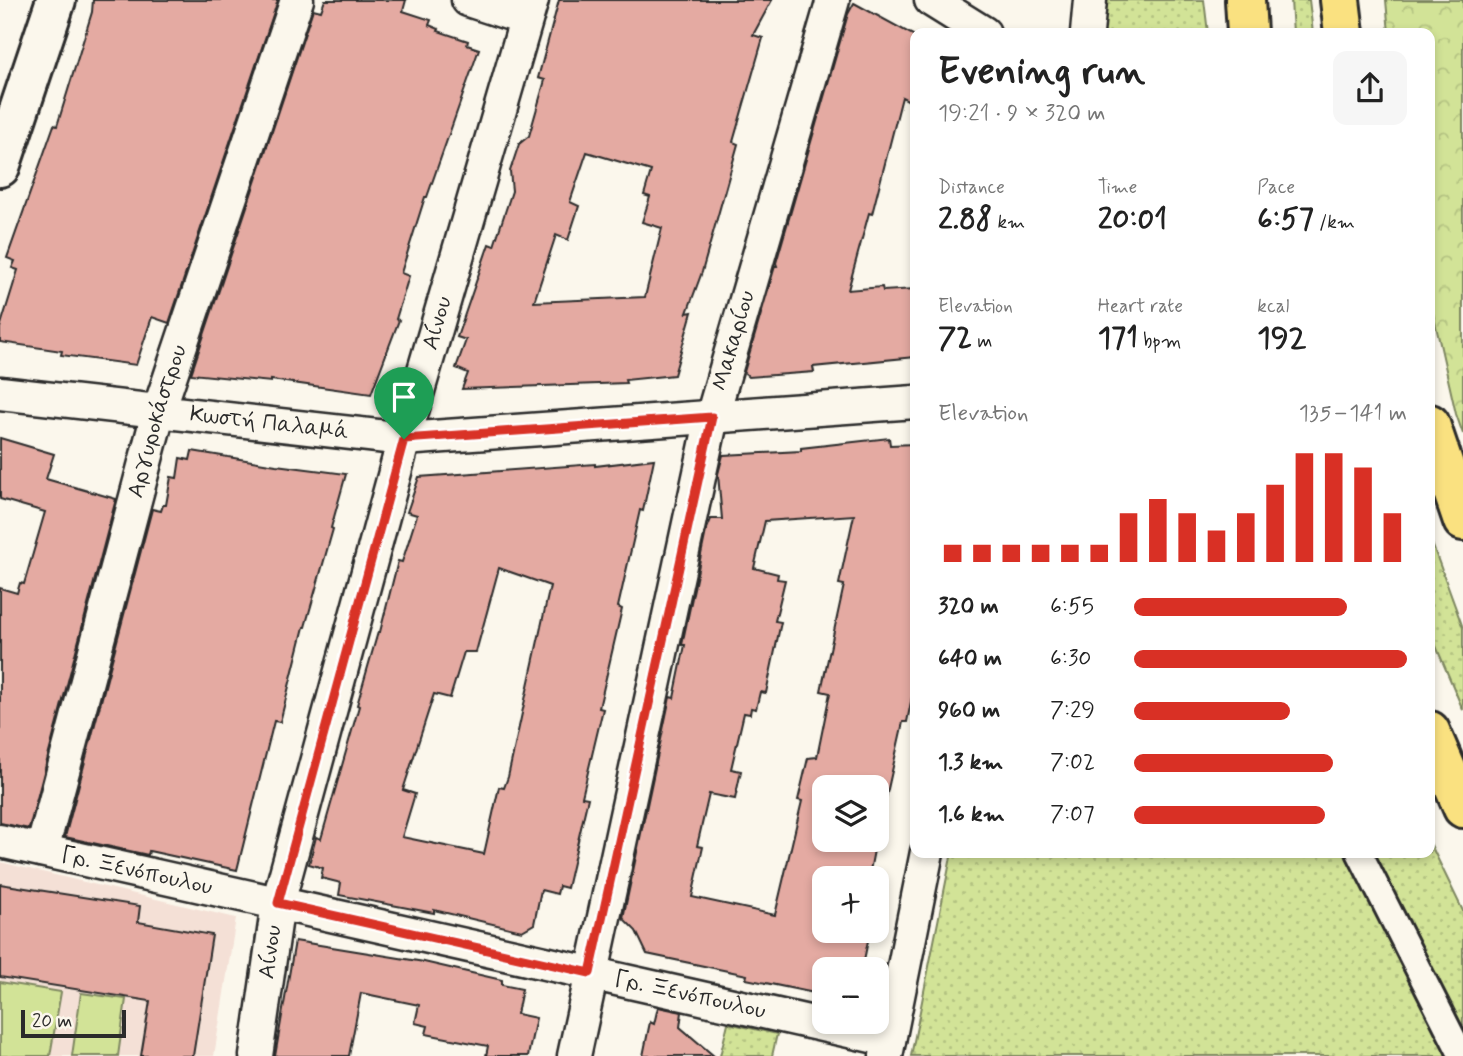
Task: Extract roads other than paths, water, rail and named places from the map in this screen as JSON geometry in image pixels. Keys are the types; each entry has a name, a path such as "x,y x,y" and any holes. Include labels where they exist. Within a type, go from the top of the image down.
{"main road":[{"path":"1245,0 1247,28"},
{"path":"1340,0 1343,28"},
{"path":"1435,439 1463,521"},
{"path":"1435,743 1463,808"}],"street":[{"path":"3,148 56,0"},
{"name":"Αργυροκάστρου","path":"42,850 159,410 298,0"},
{"path":"468,0 529,10"},
{"name":"Μακαρίου","path":"574,1056 712,417 833,0"},
{"path":"931,0 976,28"},
{"path":"1087,28 1090,0"},
{"name":"Αίνου","path":"256,1056 278,903 404,439 529,10"},
{"name":"Κωστή Παλαμά","path":"0,393 404,439 910,402"},
{"name":"Γρ. Ξενόπουλου","path":"0,841 590,973 888,1048"},
{"path":"888,1048 927,858"},
{"path":"1362,858 1462,1056"}]}
